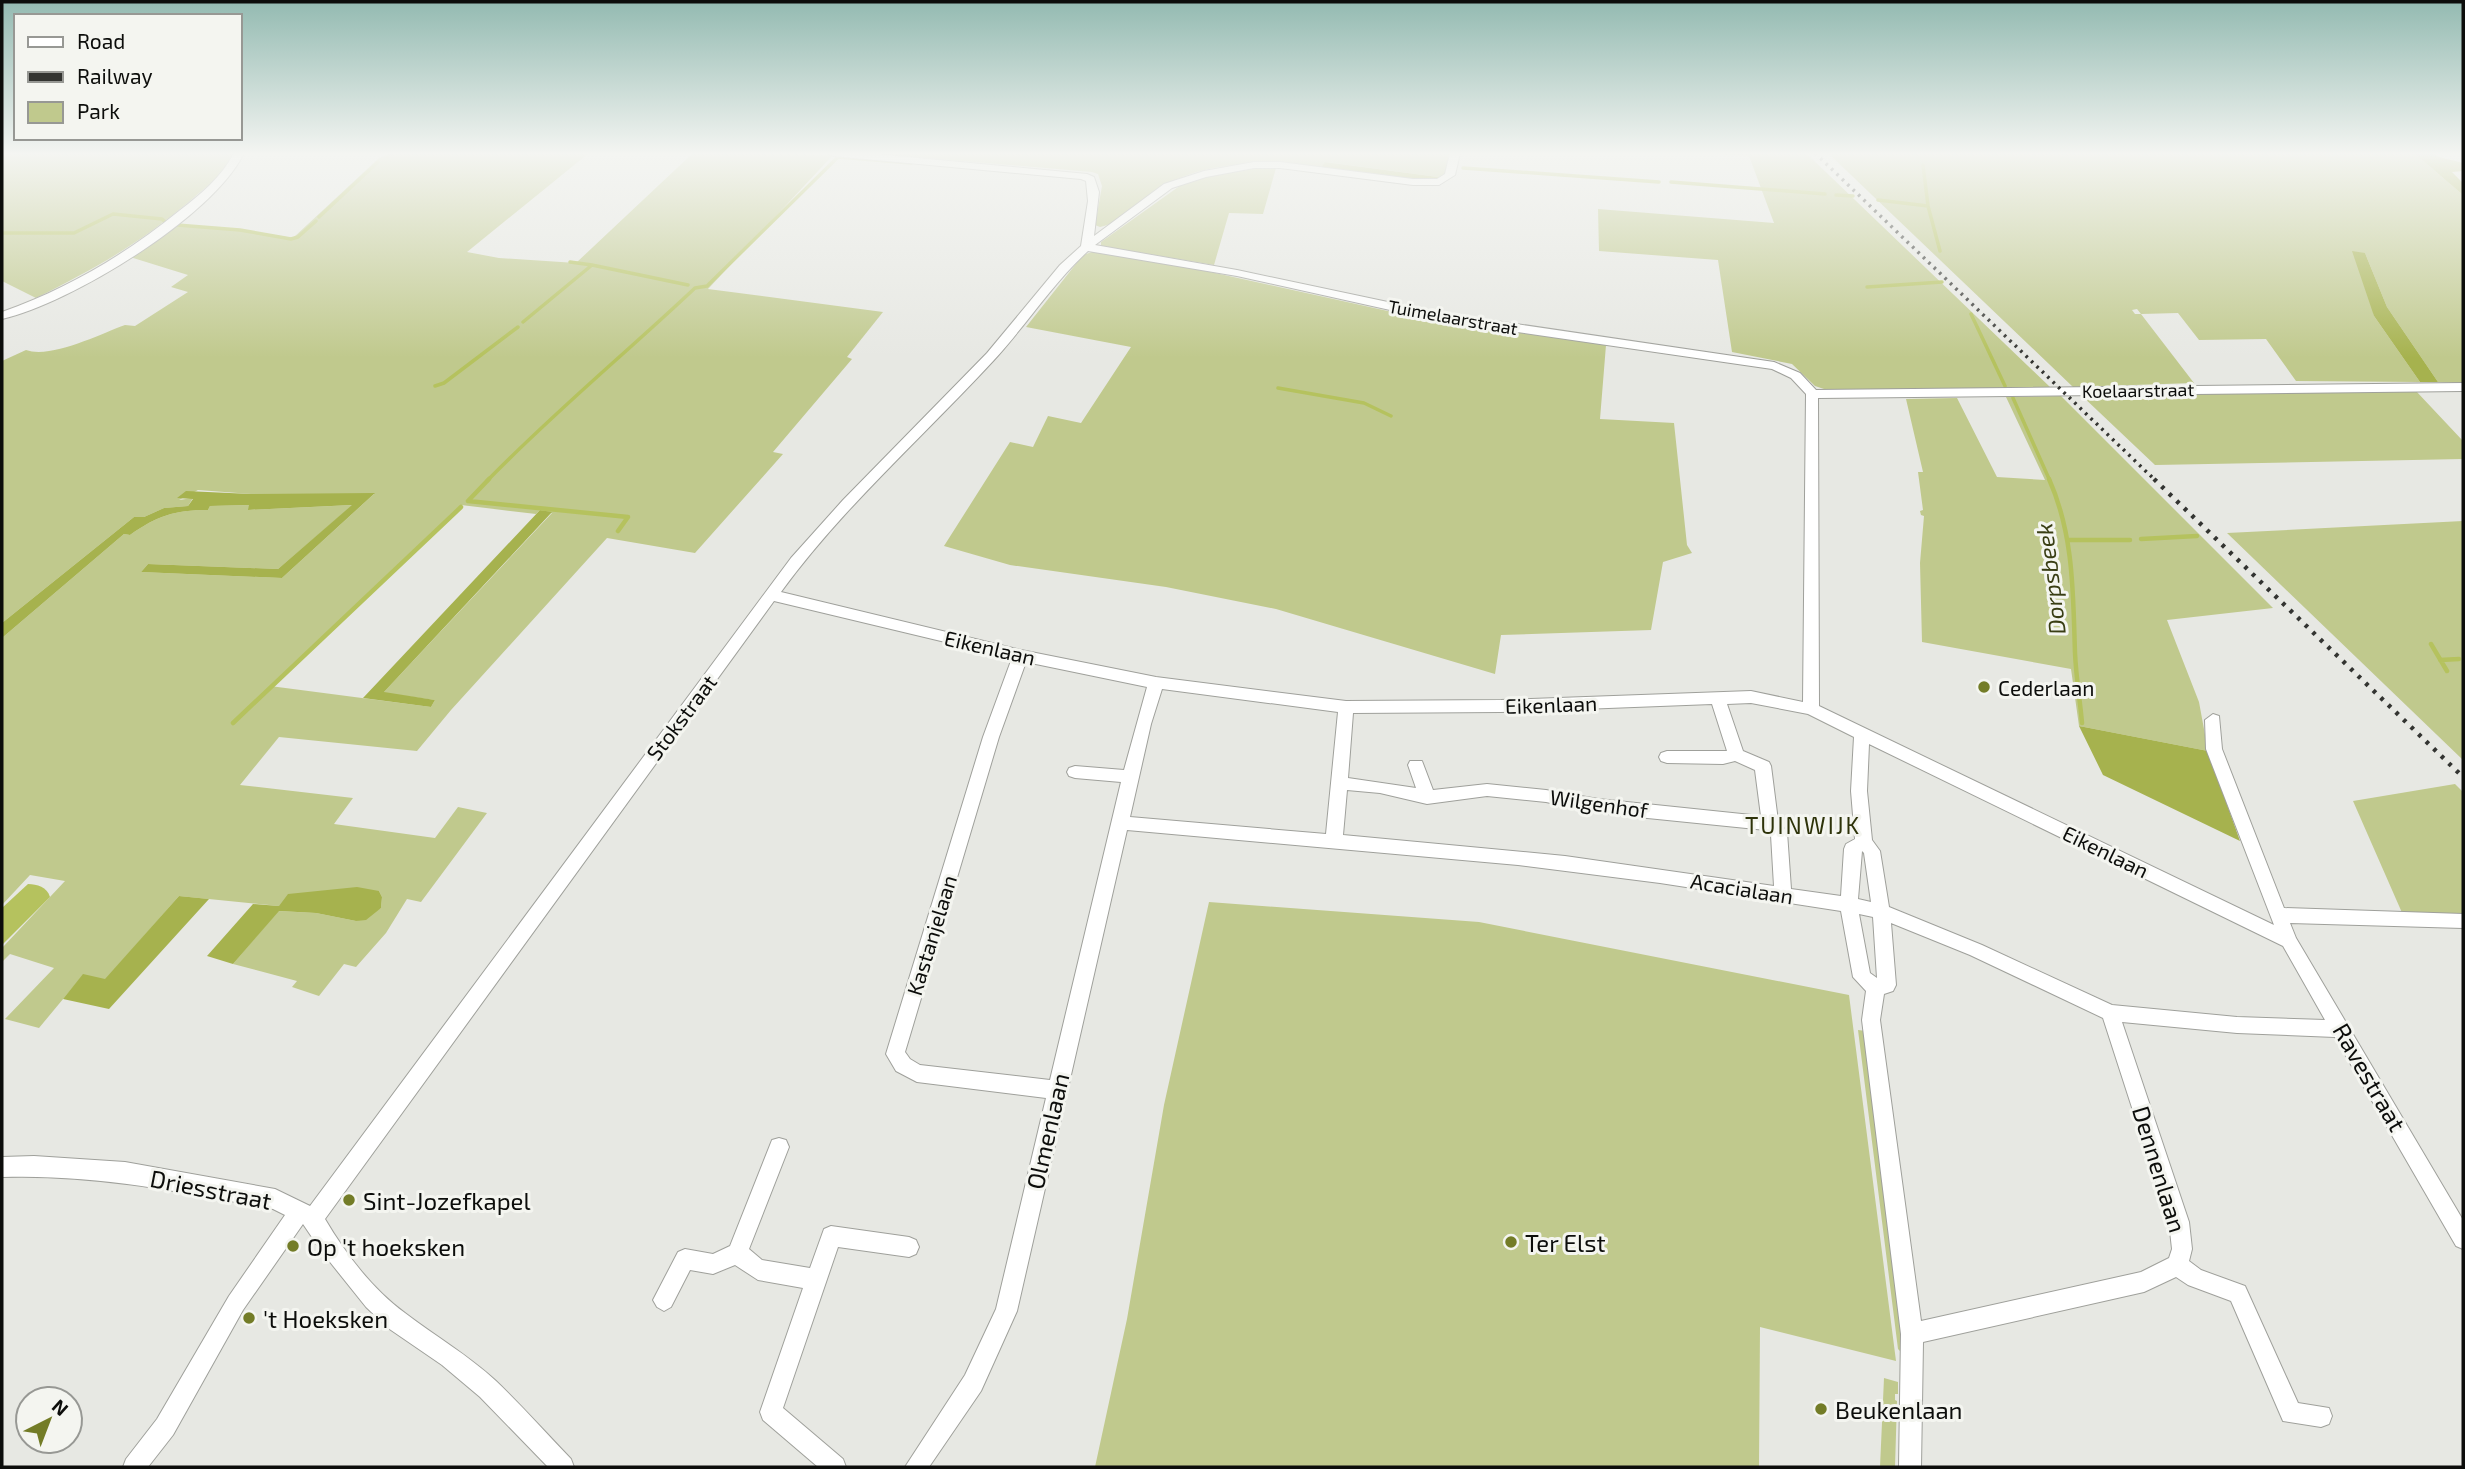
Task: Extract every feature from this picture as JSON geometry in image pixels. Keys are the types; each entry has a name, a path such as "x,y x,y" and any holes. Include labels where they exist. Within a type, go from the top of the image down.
{"street":[{"path":"2,316 38,303 72,286 152,240 174,222"},
{"path":"1086,247 1090,222"},
{"name":"Stokstraat","path":"134,1467 165,1427 236,1303 478,998 629,786 771,595 817,537 991,356 1064,267 1121,222"},
{"name":"Tuimelaarstraat","path":"1086,247 1237,273 1435,316 1774,366 1790,371 1802,379 1812,394"},
{"name":"Koelaarstraat","path":"1812,394 1880,396 2303,387 2463,387"},
{"path":"1811,709 1812,394"},
{"name":"Eikenlaan","path":"771,595 1021,655 1156,683 1346,708 1501,706 1751,697 1811,709 2289,941"},
{"name":"Kastanjelaan","path":"1021,655 991,737 895,1054 903,1065 917,1073 1056,1090"},
{"name":"Olmenlaan","path":"916,1467 973,1382 1006,1311 1143,724 1156,683"},
{"path":"1717,698 1736,755"},
{"path":"1334,842 1346,708"},
{"name":"Ravestraat","path":"2213,720 2214,749 2289,941 2343,1029 2463,1239"},
{"path":"1862,734 1859,791 1864,842 1872,851 1881,911 1887,985 1876,988"},
{"path":"1667,757 1723,758 1736,755 1763,766 1770,824 1779,832 1783,894"},
{"path":"1416,765 1427,797"},
{"path":"1075,772 1131,777"},
{"name":"Wilgenhof","path":"1338,783 1380,787 1427,797 1487,790 1546,796 1598,807 1661,811 1770,824"},
{"name":"Acacialaan","path":"1121,823 1617,870 1849,905 1881,911 1976,950 2110,1013 2237,1025 2343,1029"},
{"path":"1864,842 1852,849 1849,905 1862,977 1876,988"},
{"path":"2278,915 2463,921"},
{"path":"1876,988 1871,1020 1912,1334 1910,1467"},
{"name":"Dennenlaan","path":"1912,1334 2144,1282 2177,1265 2182,1249 2179,1222 2110,1013"},
{"path":"664,1300 685,1259 713,1264 737,1253 779,1147"},
{"name":"Driesstraat","path":"2,1167 34,1166 125,1172 254,1194 275,1199 306,1215"},
{"path":"306,1215 373,1300 488,1389 562,1467"},
{"path":"835,1467 771,1412 815,1279 831,1236 909,1247"},
{"path":"737,1253 758,1270 815,1279"},
{"path":"2177,1265 2195,1278 2238,1293 2291,1413 2321,1416"}],"green space":[{"path":"2,222 164,222 98,265 36,298 2,281"},
{"path":"311,222 505,222 467,252 499,258 576,263 620,222 771,222 708,289 883,312 847,357 852,359 773,452 783,454 695,553 607,538 417,751 279,737 240,785 353,798 334,824 435,838 458,807 487,813 421,902 407,899 386,933 356,967 344,964 319,996 292,987 297,981 233,964 278,911 316,913 356,921 381,908 382,897 379,891 279,906 179,896 105,980 83,975 39,1028 5,1019 54,968 10,954 2,962 2,948 65,881 30,875 2,905 2,638 124,534 130,535 158,519 185,511 208,510 210,506 250,505 249,510 353,505 278,569 148,564 141,572 282,578 374,494 251,494 198,490 179,500 193,498 188,506 164,508 144,517 134,517 2,623 2,361 26,350 36,352 62,348 125,325 135,326 188,292 171,287 188,275 130,257 176,224 293,238","holes":["461,505 536,514 540,510 552,513 383,693 435,700 431,707 270,686"]},
{"path":"1096,222 1115,222 1100,227 1095,225"},
{"path":"1130,222 1227,222 1214,265 1101,246 1101,242"},
{"path":"1598,222 1877,222 2050,387 1830,391 1815,386 1792,364 1732,352 1718,260 1599,251"},
{"path":"1900,222 2463,222 2463,383 2438,382 2387,307 2365,253 2374,316 2420,382 2296,381 2266,339 2199,340 2178,313 2141,314 2194,383 2073,387"},
{"path":"1095,251 1206,271 1424,319 1606,345 1600,419 1674,423 1687,545 1692,553 1663,562 1651,630 1501,635 1495,674 1276,609 1166,587 1010,565 944,546 1010,442 1033,447 1048,416 1081,423 1131,347 1026,327 1083,255"},
{"path":"2416,391 2463,441 2463,459 2155,465 2080,394"},
{"path":"2061,396 2273,608 2167,620 2199,702 2208,751 2079,726 2071,669 1922,642 1920,563 1924,516 1920,511 1923,510 1918,472 1923,472 1906,399 1957,398 1997,477 2045,480 2006,397"},
{"path":"2463,521 2463,760 2227,533"},
{"path":"2455,784 2463,792 2463,926 2445,925 2403,915 2353,801"},
{"name":"Ter Elst","path":"1209,902 1479,922 1849,995 1896,1361 1760,1327 1759,1467 1095,1467 1127,1319 1164,1105"},
{"path":"1858,1030 1866,1031 1904,1355 1898,1349"},
{"path":"1884,1378 1898,1382 1898,1394 1895,1394 1895,1467 1880,1467"}],"shaded area":[{"path":"2352,251 2365,253 2387,307 2438,382 2420,382 2374,316"},
{"path":"186,491 251,494 375,493 282,578 141,572 148,564 278,569 352,505 248,510 249,505 210,506 208,510 185,511 158,519 130,535 124,534 2,638 2,623 134,517 144,517 164,508 188,506 193,499 177,498"},
{"path":"540,510 552,512 384,692 435,700 431,707 363,698"},
{"path":"2079,726 2208,751 2240,841 2103,775"},
{"path":"28,884 41,887 50,897 2,945 2,908"},
{"path":"357,887 379,891 382,897 381,908 366,920 279,911 233,964 207,956 253,904 279,906 288,894"},
{"path":"179,896 209,899 109,1009 63,999 83,974 105,979"}],"waterway":[{"path":"2,233 74,233 97,222"},
{"path":"177,225 240,230 291,239 298,237 315,222"},
{"path":"488,480 695,288 707,286 772,222"},
{"path":"1932,222 1940,251"},
{"path":"570,262 592,265"},
{"path":"523,322 592,265"},
{"path":"592,265 688,285"},
{"path":"1867,287 1942,282"},
{"name":"Dorpsbeek","path":"1971,314 2005,386"},
{"path":"435,386 444,383 518,327"},
{"path":"1278,388 1364,403 1391,416"},
{"name":"Dorpsbeek","path":"2013,398 2050,481"},
{"name":"Dorpsbeek","path":"2049,479 2063,522 2071,565 2082,723"},
{"path":"488,480 468,501 628,517 618,531"},
{"path":"233,723 461,507"},
{"path":"2141,539 2197,536"},
{"path":"2068,540 2130,540"},
{"path":"2431,644 2440,660"},
{"path":"2440,660 2459,659"},
{"path":"2440,660 2447,671"}],"railway":[{"path":"1886,222 2156,481"},
{"path":"2154,479 2463,777"}],"place":[{"name":"Cederlaan","path":"1984,687"},
{"name":"Sint-Jozefkapel","path":"349,1200"},
{"name":"Ter Elst","path":"1511,1242"},
{"name":"Op 't hoeksken","path":"293,1246"},
{"name":"'t Hoeksken","path":"249,1318"},
{"name":"Beukenlaan","path":"1821,1409"}],"district":[{"name":"TUINWIJK","path":"1803,825"}]}
